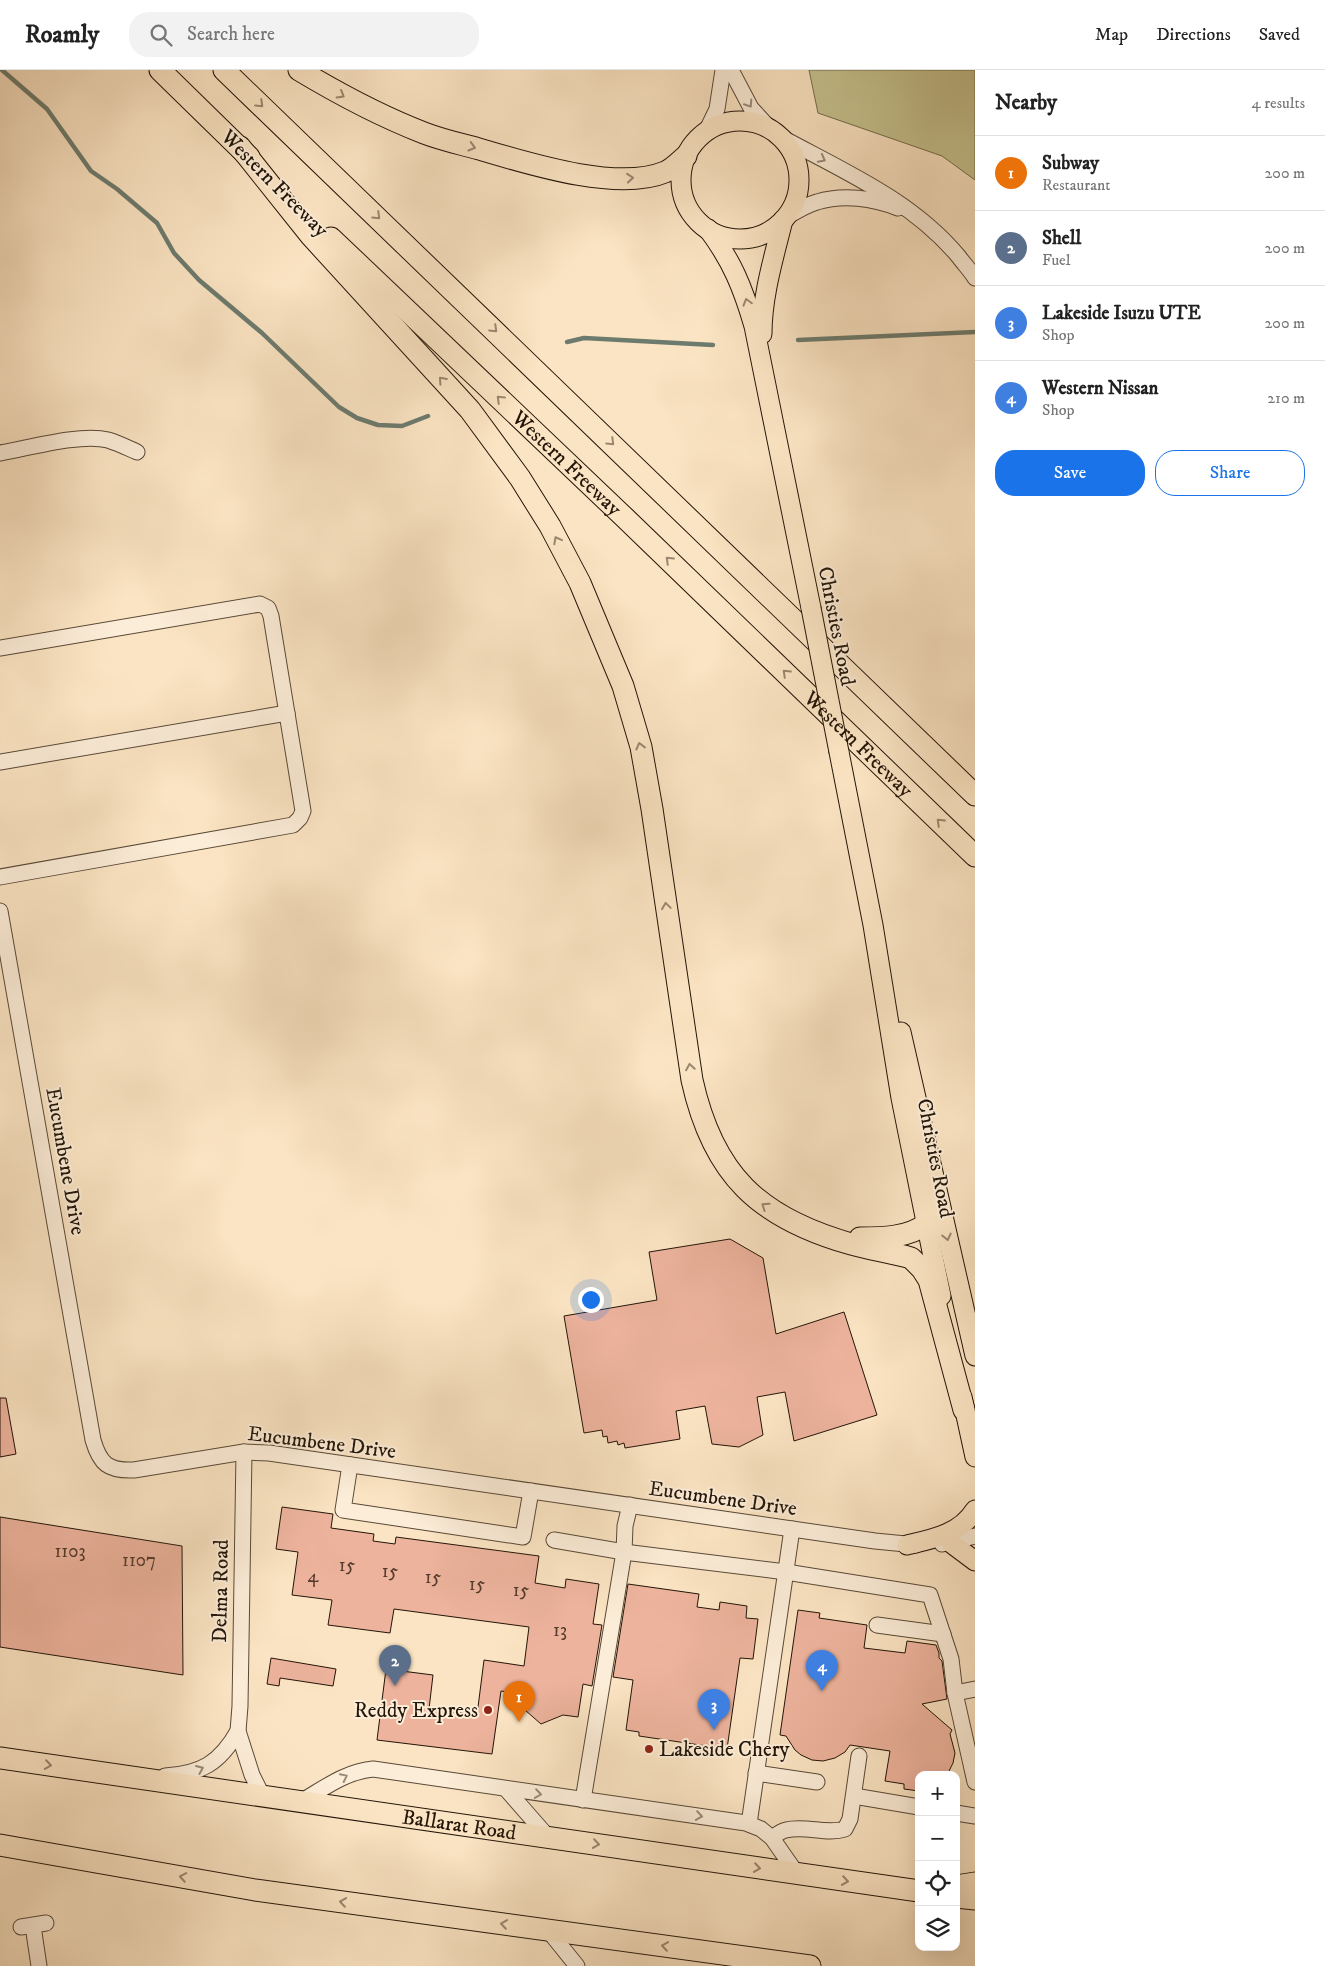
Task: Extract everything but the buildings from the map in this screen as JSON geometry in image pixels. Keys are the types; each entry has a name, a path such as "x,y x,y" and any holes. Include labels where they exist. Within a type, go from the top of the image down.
{"highway":[{"name":"Western Freeway","path":"160,70 320,227 631,523 975,856"},
{"name":"Western Freeway","path":"224,70 975,794"},
{"path":"299,70 348,99 425,133 526,163 604,179 628,179 665,172 686,156"},
{"path":"240,147 311,236 470,410 520,478 550,526 580,583 623,686 640,747 652,809 692,1080 702,1122 711,1141 729,1171 752,1196 787,1220 807,1230 911,1258 922,1269 928,1280 964,1410"},
{"path":"830,1237 877,1238 906,1233 926,1224"},
{"name":"Ballarat Road","path":"0,1758 797,1874 913,1889"},
{"path":"0,1845 254,1890 548,1930 761,1962 810,1966"},
{"path":"960,1897 975,1899"}],"main road":[{"path":"743,121 762,125 777,134 791,150 798,166 799,185 795,202 784,219 772,229 757,236 740,239 723,236 708,230 695,218 686,205 681,189 681,172 686,156 694,143 706,132 724,123 743,121"},
{"name":"Christies Road","path":"763,366 762,318 766,290 784,219"},
{"name":"Christies Road","path":"708,230 732,263 745,292 763,366 873,925 901,1098 975,1457"},
{"name":"Christies Road","path":"873,925 911,1070 975,1356"},
{"path":"911,1070 918,1136 932,1209 926,1224"},
{"path":"907,1545 945,1536 965,1522 975,1510"},
{"path":"950,1543 975,1562"},
{"path":"960,1884 975,1882"}],"street":[{"path":"706,132 717,109 723,70"},
{"path":"731,70 751,108 777,134 877,188 915,215 946,243 975,278"},
{"path":"784,219 817,202 857,198 886,204 915,215"},
{"path":"0,453 76,439 92,438 108,440 137,452"},
{"path":"0,648 260,604 268,608 272,616 303,811 300,818 293,824 0,877"},
{"path":"0,762 287,713"},
{"name":"Eucumbene Drive","path":"0,911 4,952 96,1451 102,1461 110,1468 122,1470 147,1468 244,1452 269,1453 907,1545 950,1543 975,1536"},
{"name":"Delma Road","path":"244,1452 238,1731 252,1776 262,1796"},
{"path":"350,1465 343,1510 522,1537 530,1491"},
{"path":"583,1800 624,1552 625,1526 630,1506"},
{"path":"749,1824 792,1529"},
{"path":"554,1540 624,1552 786,1572 930,1595 951,1659 955,1693 975,1782"},
{"path":"877,1625 943,1634"},
{"path":"955,1693 975,1689"},
{"name":"Delma Road","path":"135,1777 178,1775 198,1771 219,1757 229,1747 238,1731"},
{"path":"772,1838 785,1830 798,1829 836,1832 845,1829 850,1819 859,1756"},
{"path":"302,1801 357,1771 373,1769 749,1824 761,1829 772,1838 797,1874"},
{"path":"756,1773 817,1782"},
{"path":"506,1789 548,1838"},
{"path":"854,1796 915,1806"},
{"path":"960,1814 975,1816"},
{"path":"33,1925 39,1966"},
{"path":"548,1930 577,1966"}],"shaded area":[{"path":"809,70 975,70 975,180 942,156 818,113"}],"waterway":[{"path":"2,70 47,109 91,171 117,189 157,223 174,253 199,280 262,333 339,407 357,418 378,425 402,426 428,416"},
{"path":"798,340 975,332"},
{"path":"567,342 584,338 713,345"}],"place":[{"name":"Shell","path":"395,1686"},
{"name":"Western Nissan","path":"822,1691"},
{"name":"Reddy Express","path":"488,1710"},
{"name":"Subway","path":"519,1722"},
{"name":"Lakeside Isuzu UTE","path":"714,1730"},
{"name":"Lakeside Chery","path":"649,1749"}]}
